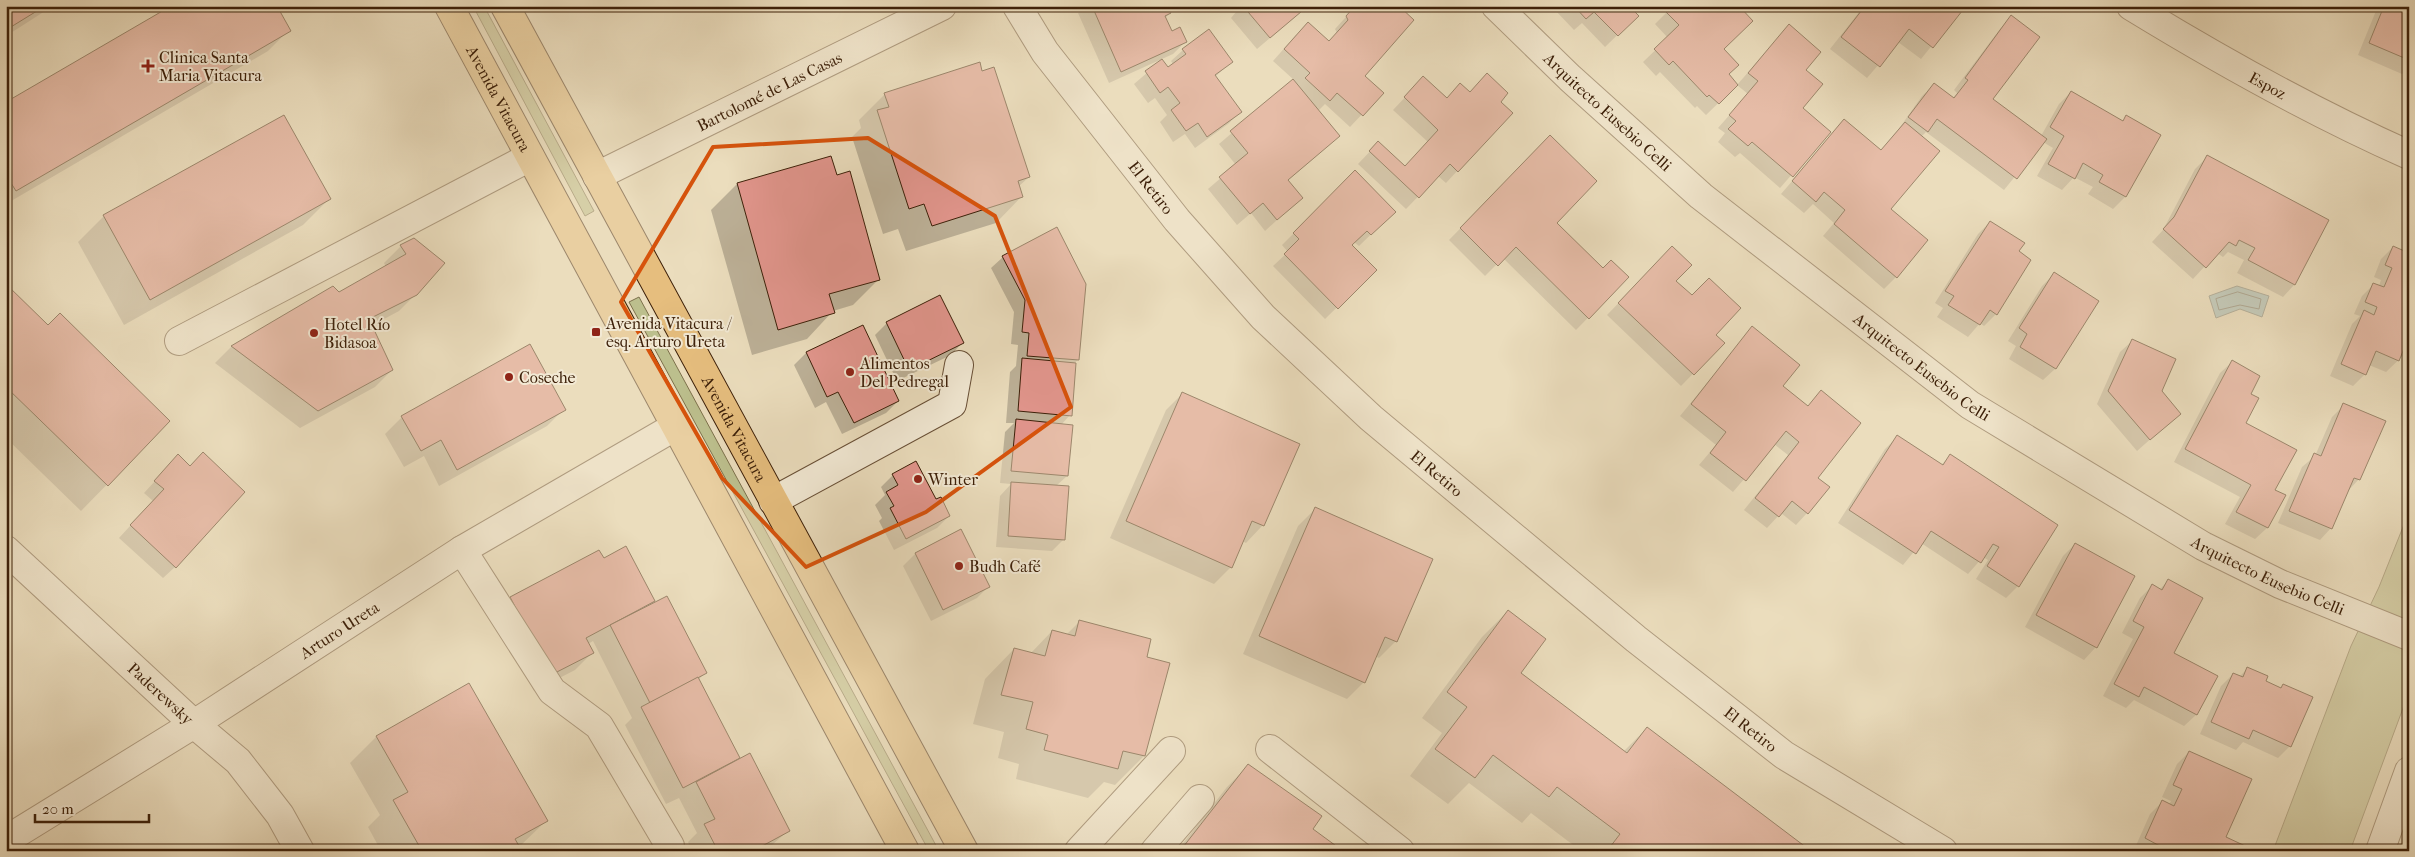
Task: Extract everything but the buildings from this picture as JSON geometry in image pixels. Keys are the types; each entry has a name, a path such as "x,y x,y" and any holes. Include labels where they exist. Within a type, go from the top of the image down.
{"main road":[{"name":"Avenida Vitacura","path":"449,6 905,851"},
{"name":"Avenida Vitacura","path":"505,6 964,851"}],"street":[{"name":"Bartolomé de Las Casas","path":"597,176 942,6"},
{"name":"El Retiro","path":"1017,6 1045,52 1177,220 1262,317 1371,418 1636,639 1784,755 1942,851"},
{"name":"Arquitecto Eusebio Celli","path":"1496,6 1570,78 1701,196 1970,405 2203,546 2280,584 2409,636"},
{"name":"Espoz","path":"2131,6 2199,48 2280,94 2409,155"},
{"path":"178,341 530,157"},
{"path":"773,501 952,404 959,365"},
{"name":"Arturo Ureta","path":"6,840 194,724 462,550 676,426"},
{"name":"Paderewsky","path":"6,550 194,724 238,761 280,815 300,851"},
{"path":"462,550 552,691 599,726 670,846"},
{"path":"1270,749 1400,851"},
{"path":"1079,851 1170,751"},
{"path":"2380,851 2409,772"},
{"path":"1155,851 1200,799"}],"highlighted area":[{"path":"868,138 995,216 1071,407 926,512 806,567 722,478 621,302 713,147"}],"green space":[{"path":"473,6 484,6 594,211 585,216"},
{"path":"639,297 939,851 929,851 629,302"},
{"path":"2409,512 2409,692 2350,851 2273,851 2351,646 2379,587"}],"water":[{"path":"2237,286 2269,296 2262,317 2240,309 2216,318 2209,296"}],"place":[{"name":"Clinica Santa Maria Vitacura","path":"148,66"},
{"name":"Avenida Vitacura / esq. Arturo Ureta","path":"596,332"},
{"name":"Hotel Río Bidasoa","path":"314,333"},
{"name":"Alimentos Del Pedregal","path":"850,372"},
{"name":"Coseche","path":"509,377"},
{"name":"Winter","path":"918,479"},
{"name":"Budh Café","path":"959,566"}]}
